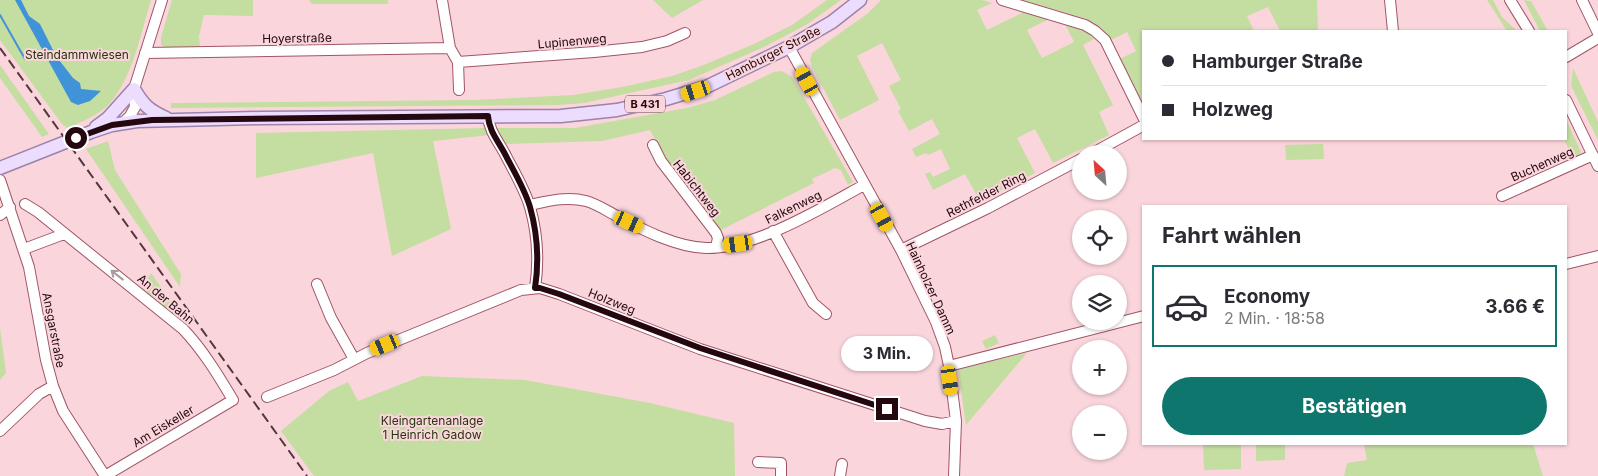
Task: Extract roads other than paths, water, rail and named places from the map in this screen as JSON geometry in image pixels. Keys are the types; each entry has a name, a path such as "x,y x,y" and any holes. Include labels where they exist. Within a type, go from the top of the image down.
{"main road":[{"name":"Hamburger Straße","path":"0,168 90,132 131,120 578,115 617,110 706,88 788,48 832,22 860,0"},
{"path":"90,132 108,118 134,88 142,103 152,112 168,119"}],"street":[{"path":"131,120 125,106 126,98 134,88 162,0"},
{"path":"442,0 450,48 458,62 459,90"},
{"path":"1002,0 1085,25 1095,31 1105,40 1142,115"},
{"path":"1390,0 1393,30"},
{"path":"1510,0 1528,30"},
{"path":"1582,0 1598,33"},
{"name":"Lupinenweg","path":"458,62 642,47 667,41 685,33"},
{"path":"1567,56 1598,38"},
{"name":"Hoyerstraße","path":"145,53 450,48"},
{"name":"Hainholzer Damm","path":"788,48 901,250 936,322 945,347 956,422 954,476"},
{"path":"1567,102 1598,166"},
{"path":"488,116 491,130 503,150 530,206 534,223 537,267 535,288"},
{"path":"1107,145 1142,126"},
{"name":"Habichtweg","path":"653,144 660,160 716,233 718,238 716,247"},
{"name":"Buchenweg","path":"1502,196 1593,155"},
{"name":"Rethfelder Ring","path":"901,250 988,208 1072,164"},
{"name":"Ansgarstraße","path":"0,180 24,249 53,386 63,411 106,476"},
{"name":"Falkenweg","path":"530,206 565,199 587,201 659,236 696,246 716,247 752,240 864,185"},
{"path":"0,198 10,206 0,215"},
{"name":"An der Bahn","path":"25,204 38,212 183,329 192,338 214,369 233,400"},
{"path":"773,231 813,303 826,314"},
{"path":"24,249 64,234"},
{"path":"1567,264 1598,256"},
{"path":"317,284 331,318 354,359"},
{"name":"Holzweg","path":"267,397 521,290 540,288 700,348 925,422 942,424 956,422"},
{"path":"948,366 1142,317"},
{"path":"0,431 40,394 53,386"},
{"name":"Am Eiskeller","path":"106,476 233,400"},
{"path":"758,462 781,463 781,476"},
{"path":"840,476 842,464"}],"water":[{"path":"15,0 21,0 29,16 40,24 56,56 73,78 80,83 81,89 101,91 90,101 78,105 71,102"}],"waterway":[{"path":"0,15 25,59"}],"railway":[{"path":"0,48 307,476"}],"park label":[{"name":"Steindammwiesen","path":"77,54"},
{"name":"Kleingartenanlage 1 Heinrich Gadow","path":"432,427"}]}
